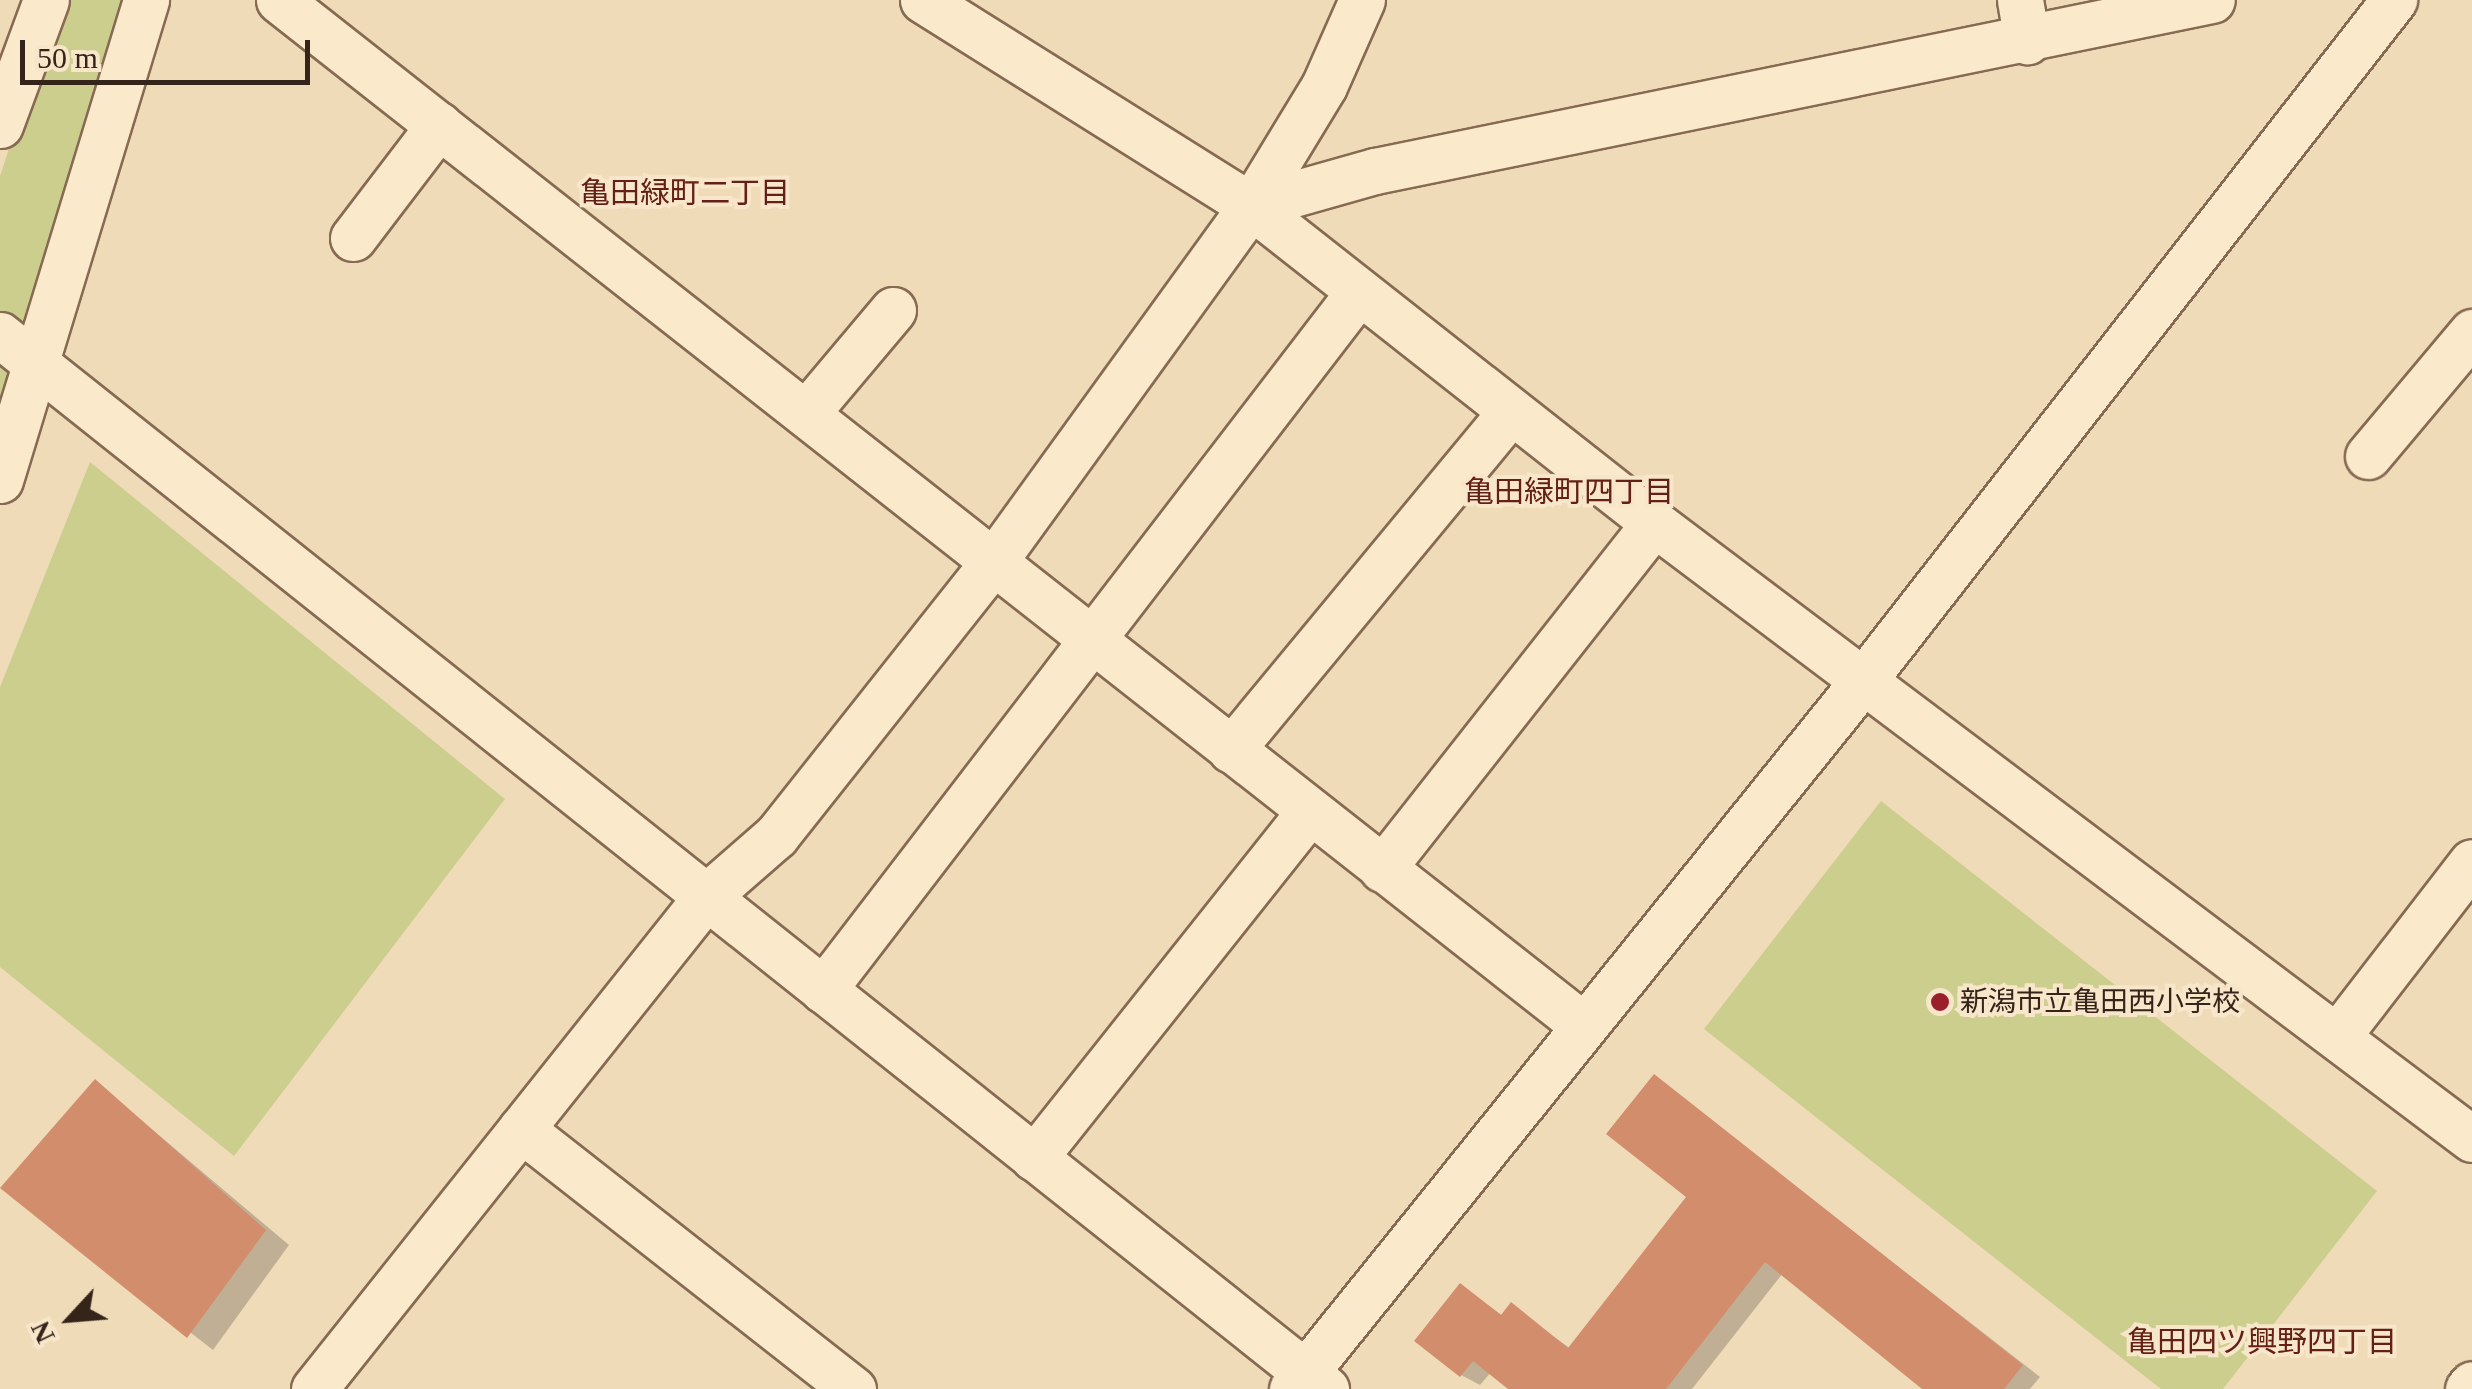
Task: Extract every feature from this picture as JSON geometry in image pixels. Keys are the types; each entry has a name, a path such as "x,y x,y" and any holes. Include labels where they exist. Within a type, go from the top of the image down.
{"street":[{"path":"0,125 46,0"},
{"path":"0,480 16,348 146,0"},
{"path":"279,0 997,557 1094,642 1584,1026"},
{"path":"922,0 1252,206 1510,413 1866,676 2472,1138"},
{"path":"314,1389 706,897 776,836 997,557 1252,206 1324,86 1362,0"},
{"path":"1252,206 1375,172 2023,20 2212,0"},
{"path":"16,348 1034,1158 1308,1384 1584,1026 1866,676 2394,0"},
{"path":"353,238 440,124"},
{"path":"823,990 1094,642 1358,292"},
{"path":"808,411 893,310"},
{"path":"2368,456 2472,332"},
{"path":"1231,750 1510,413"},
{"path":"1382,869 1654,523"},
{"path":"1034,1158 1310,811"},
{"path":"2338,1034 2472,862"},
{"path":"521,1129 853,1389"}],"green space":[{"path":"58,0 138,0 0,466 0,176"},
{"path":"90,462 505,799 234,1156 0,967 0,687"},
{"path":"1881,801 2377,1191 2223,1389 2161,1389 1704,1029"}],"building":[{"path":"1654,1074 2023,1365 2004,1389 1922,1389 1765,1262 1666,1389 1508,1389 1473,1361 1460,1377 1414,1341 1460,1283 1501,1315 1511,1302 1568,1348 1686,1197 1606,1134"},
{"path":"95,1079 266,1230 187,1338 0,1188"}],"place":[{"name":"新潟市立亀田西小学校","path":"1940,1002"}],"district":[{"name":"亀田緑町二丁目","path":"685,193"},
{"name":"亀田緑町四丁目","path":"1569,492"},
{"name":"亀田四ツ興野四丁目","path":"2262,1342"}]}
